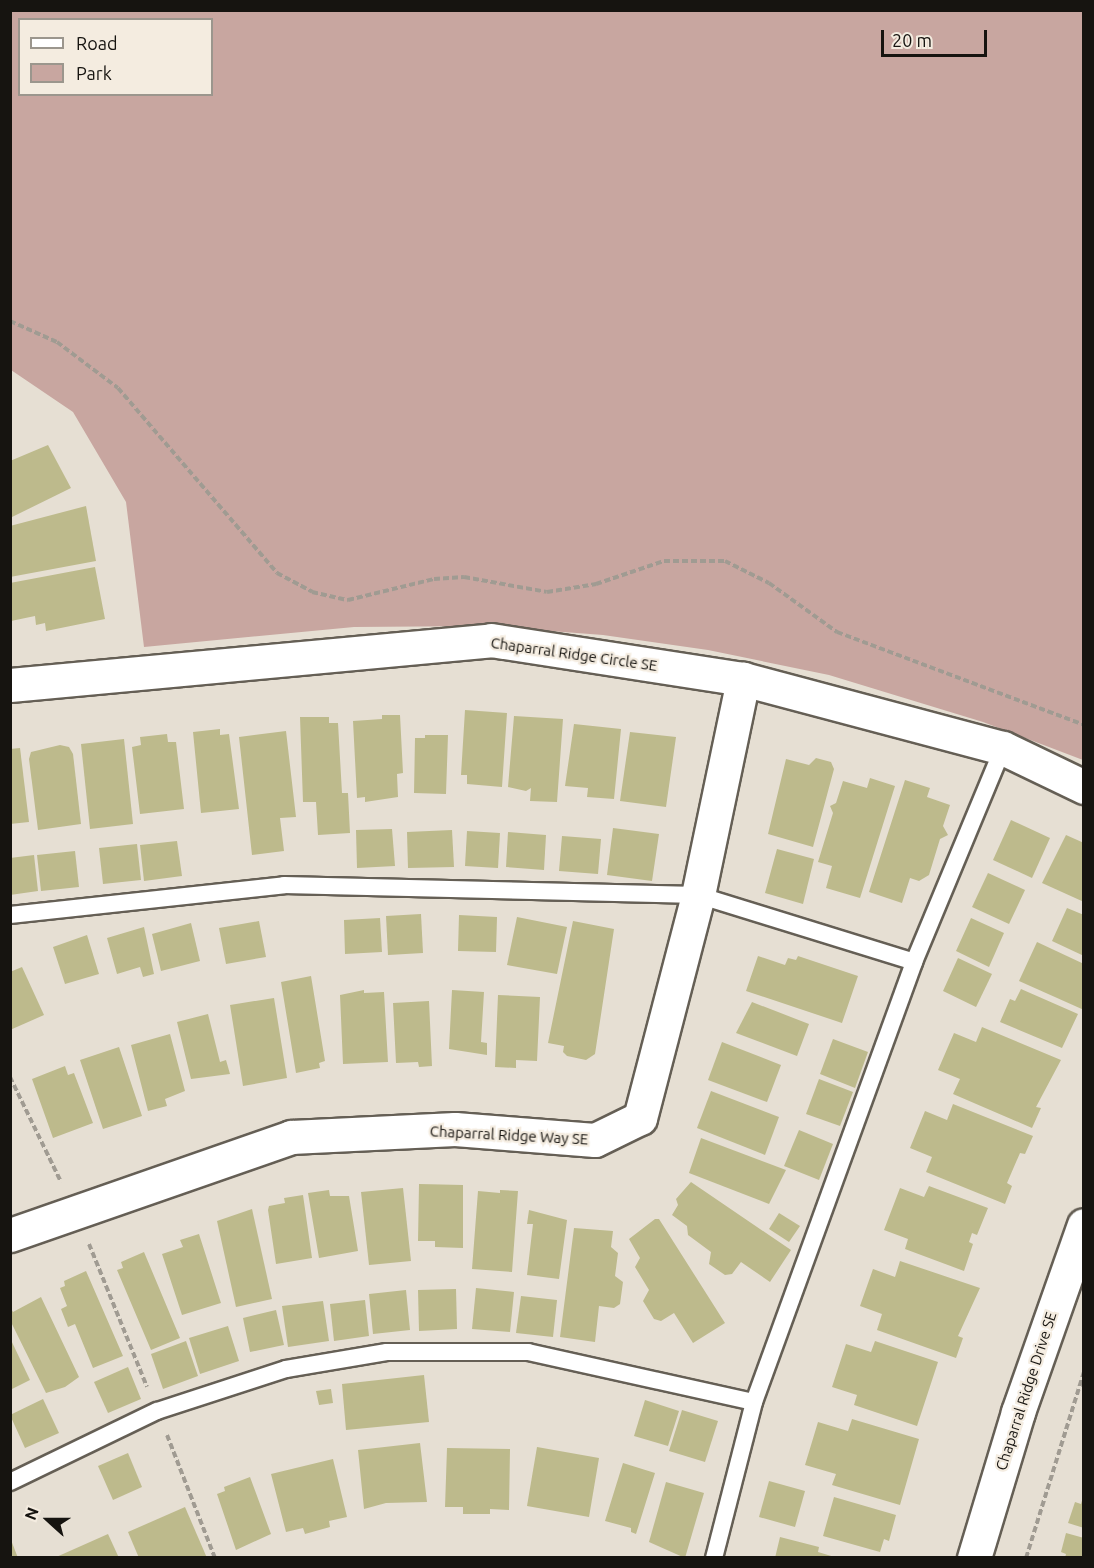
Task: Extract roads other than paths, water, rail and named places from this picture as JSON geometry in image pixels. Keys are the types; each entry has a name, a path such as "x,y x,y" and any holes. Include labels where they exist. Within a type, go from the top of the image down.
{"street":[{"name":"Chaparral Ridge Circle SE","path":"10,685 491,640 744,679 1003,748 1083,787"},
{"name":"Chaparral Ridge Way SE","path":"10,1235 291,1137 455,1129 596,1140 640,1118 698,896 744,679"},
{"name":"Chaparral Ridge Drive SE","path":"974,1557 1023,1394 1083,1225"}],"lane":[{"path":"714,1557 753,1402 914,962 1003,748"},
{"path":"10,915 284,885 698,896 914,962"},
{"path":"10,1482 157,1411 286,1369 387,1352 528,1352 753,1402"}]}
